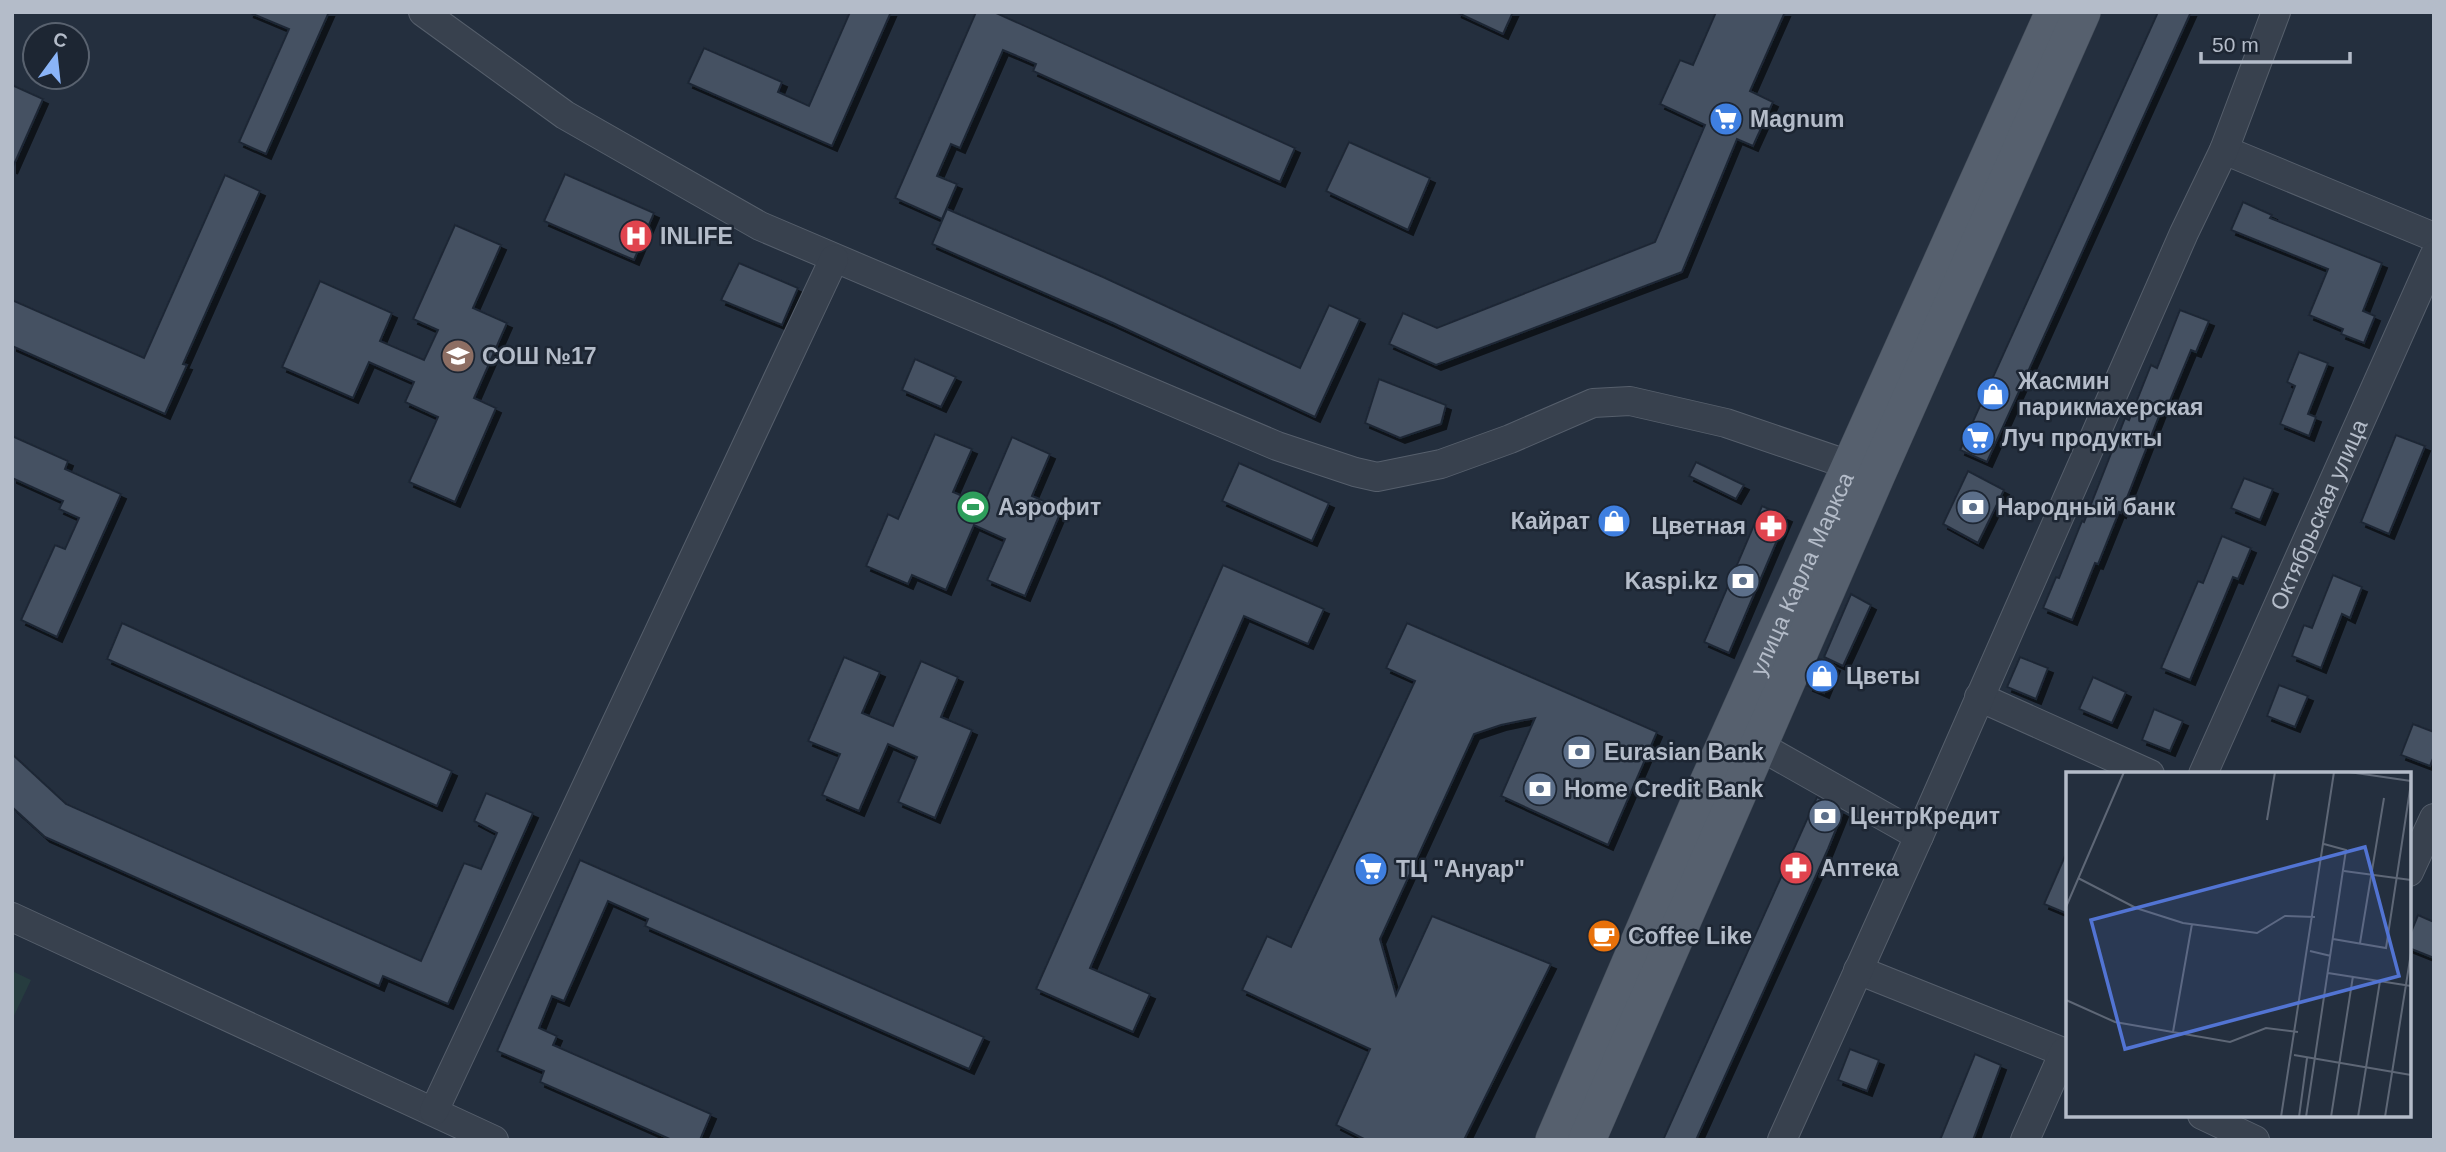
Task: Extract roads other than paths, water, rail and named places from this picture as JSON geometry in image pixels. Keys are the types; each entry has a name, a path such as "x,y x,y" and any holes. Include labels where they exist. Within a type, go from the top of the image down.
{"main road":[{"name":"улица Карла Маркса","path":"1587,1140 1758,745 1863,470 2054,12"},
{"name":"улица Карла Маркса","path":"1554,1140 1698,805 1863,470 2082,12"}],"street":[{"path":"423,12 565,115 760,226 1277,446 1355,472 1377,477 1441,464 1510,439 1594,403 1630,401 1726,423 1863,470"},
{"path":"1782,1140 2184,233 2224,150 2276,12"},
{"path":"2224,150 2434,237"},
{"name":"Октябрьская улица","path":"2204,772 2434,256"},
{"path":"434,1111 834,259"},
{"path":"1979,697 2146,772"},
{"path":"1758,745 1919,836"},
{"path":"2411,868 2434,818"},
{"path":"12,916 494,1140"},
{"path":"1858,970 2066,1053 2025,1140"},
{"path":"2206,1117 2255,1140"}],"place":[{"name":"Magnum","path":"1726,119"},
{"name":"INLIFE","path":"636,236"},
{"name":"СОШ №17","path":"458,356"},
{"name":"Жасмин парикмахерская","path":"1993,394"},
{"name":"Луч продукты","path":"1978,438"},
{"name":"Аэрофит","path":"973,507"},
{"name":"Народный банк","path":"1973,507"},
{"name":"Кайрат","path":"1614,521"},
{"name":"Цветная","path":"1771,526"},
{"name":"Kaspi.kz","path":"1743,581"},
{"name":"Цветы","path":"1822,676"},
{"name":"Eurasian Bank","path":"1579,752"},
{"name":"Home Credit Bank","path":"1540,789"},
{"name":"ЦентрКредит","path":"1825,816"},
{"name":"Аптека","path":"1796,868"},
{"name":"ТЦ \"Ануар\"","path":"1371,869"},
{"name":"Coffee Like","path":"1604,936"}]}
